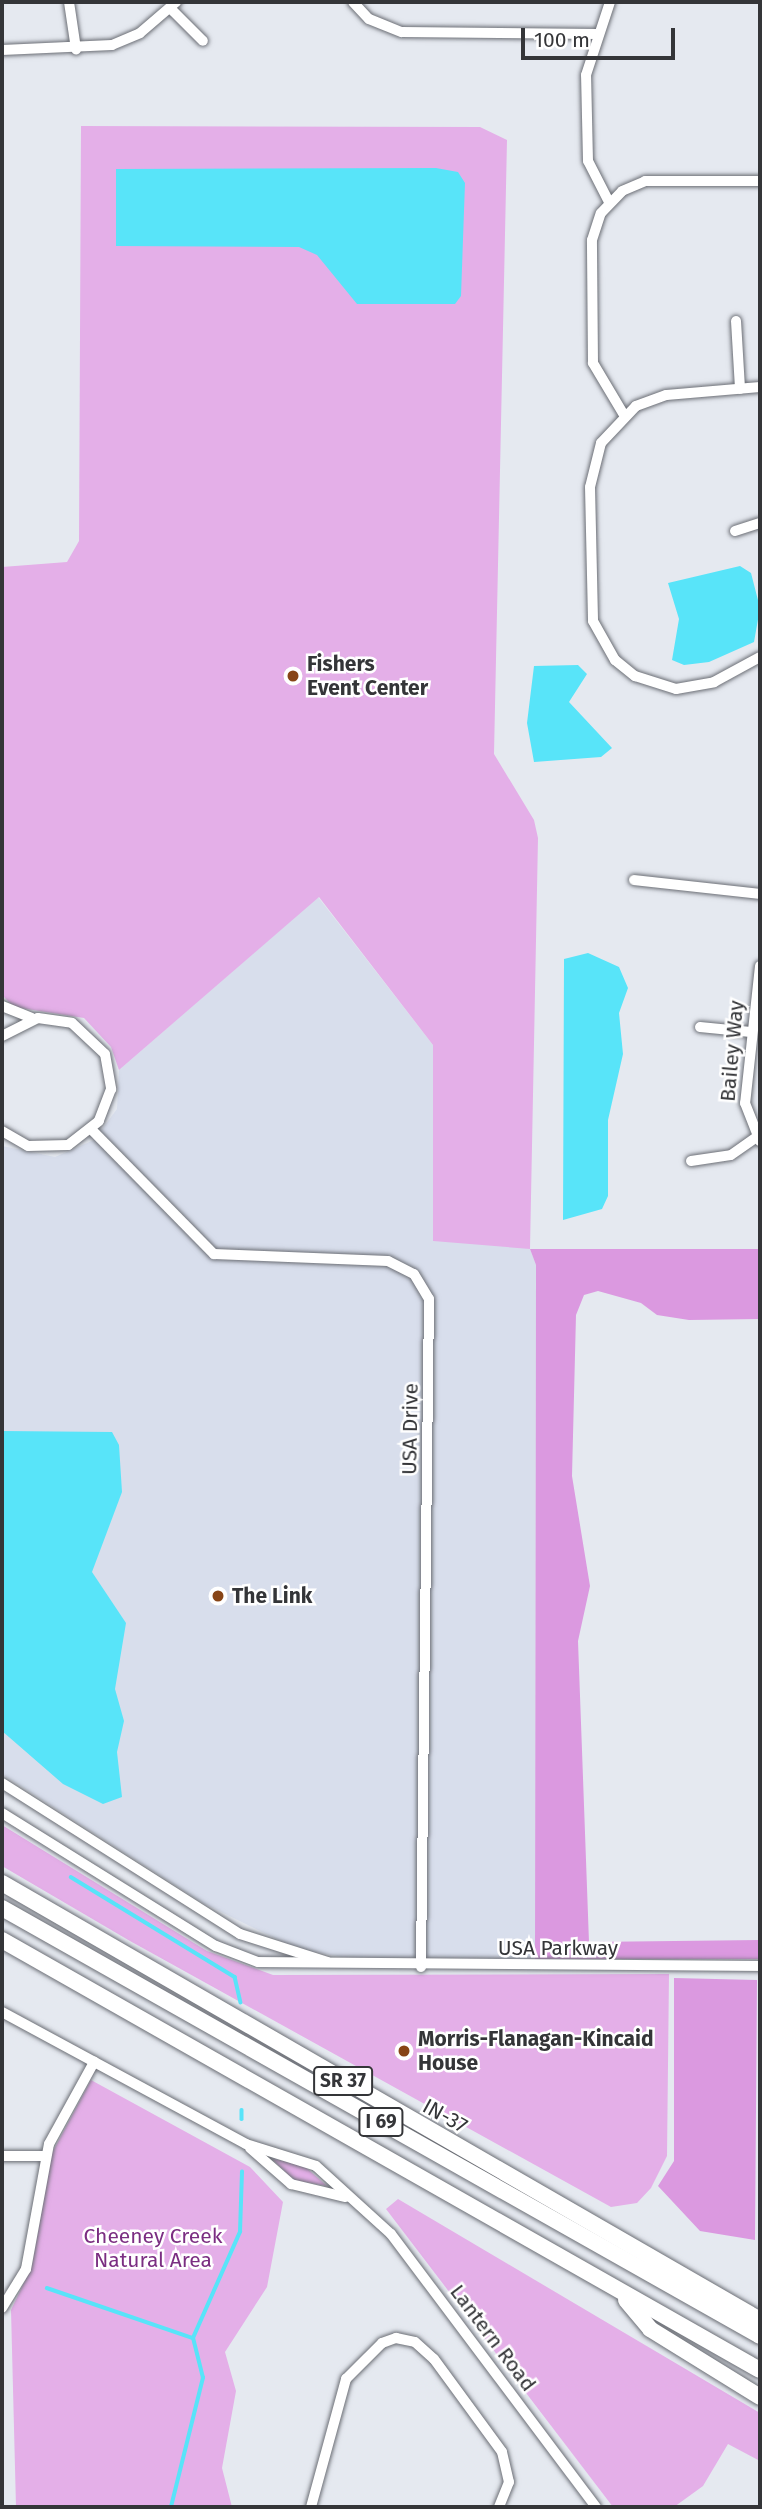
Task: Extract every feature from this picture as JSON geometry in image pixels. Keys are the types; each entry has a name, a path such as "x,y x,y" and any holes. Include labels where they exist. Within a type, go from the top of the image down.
{"highway":[{"name":"IN-37","path":"2,1883 687,2275 760,2320"},
{"name":"I 69","path":"2,1908 760,2336"},
{"name":"I 69","path":"2,1940 760,2370"},
{"path":"687,2275 760,2308"},
{"path":"620,2292 650,2329 760,2397"}],"street":[{"path":"69,2 76,49"},
{"path":"353,2 371,20 402,32 597,34"},
{"path":"609,202 588,161 586,75 597,34 610,2"},
{"path":"2,50 76,49 127,40 173,5 203,41"},
{"path":"624,415 599,381 592,351 592,240 609,202 645,181 760,181"},
{"path":"736,321 740,389"},
{"path":"759,660 714,682 676,689 635,676 605,648 591,604 590,487 601,443 624,415 666,395 760,387"},
{"path":"735,531 760,523"},
{"path":"634,880 760,894"},
{"name":"Bailey Way","path":"759,1139 745,1103 760,965"},
{"path":"2,1006 38,1018 72,1023 105,1054 111,1089 92,1130 55,1148 2,1139"},
{"path":"2,1035 38,1018"},
{"path":"700,1027 751,1032"},
{"name":"USA Drive","path":"92,1130 214,1254 388,1261 414,1275 429,1299 421,1967"},
{"path":"2,1131 15,1141"},
{"path":"691,1161 732,1155 759,1139"},
{"name":"USA Parkway","path":"2,1783 240,1934 295,1956 355,1967"},
{"name":"USA Parkway","path":"2,1814 227,1952 270,1965 760,1966"},
{"name":"Lantern Road","path":"2,2012 246,2144 291,2184 351,2199"},
{"path":"2,2308 26,2269 45,2156 94,2062"},
{"name":"Lantern Road","path":"246,2144 306,2159 391,2234 596,2507"},
{"path":"2,2156 45,2156"},
{"path":"311,2507 346,2379 382,2343 401,2338 434,2359 502,2452 509,2482 499,2507"}],"shaded area":[{"path":"318,897 433,1045 433,1241 516,1243 530,1249 536,1265 535,1959 372,1962 297,1949 203,1903 2,1774 2,1146 55,1157 94,1140 117,1109 119,1070"},
{"path":"530,1249 760,1249 760,1319 689,1320 657,1315 641,1303 598,1291 584,1295 576,1315 572,1476 590,1586 578,1641 589,1942 760,1940 760,1959 535,1959 536,1265"},
{"path":"674,1978 757,1980 755,2240 700,2231 658,2186 674,2161"}],"green space":[{"path":"81,126 480,127 507,140 494,754 534,820 538,838 530,1249 433,1241 433,1045 319,897 119,1070 111,1047 84,1018 14,1007 2,995 2,567 67,562 79,541"},
{"path":"2,1825 207,1951 273,1975 669,1974 667,2156 651,2188 637,2203 611,2207 130,1941 2,1866"},
{"name":"Cheeney Creek Natural Area","path":"91,2080 250,2167 283,2202 267,2287 225,2352 236,2391 222,2468 232,2507 16,2507 11,2310 32,2266 52,2153"},
{"path":"272,2159 302,2164 327,2186 294,2180"},
{"path":"398,2199 760,2413 760,2461 728,2444 703,2486 674,2507 613,2507 386,2209"}],"water":[{"path":"436,168 458,172 465,183 461,296 455,304 357,304 317,255 299,247 116,246 116,169"},
{"path":"740,566 751,573 760,608 754,642 709,662 684,665 672,660 679,619 668,583"},
{"path":"578,665 587,674 569,702 612,748 601,757 534,762 527,723 534,666"},
{"path":"588,953 619,967 628,988 619,1013 623,1054 608,1120 608,1196 602,1209 563,1220 564,959"},
{"path":"2,1431 112,1432 119,1445 122,1492 92,1572 126,1623 115,1689 124,1721 117,1752 122,1797 103,1804 63,1784 2,1731"}],"waterway":[{"path":"71,1877 235,1977 241,2002"},
{"path":"242,2110 242,2119"},
{"path":"171,2507 203,2378 193,2338 240,2232 242,2172"},
{"path":"47,2288 193,2338"}],"place":[{"name":"Fishers Event Center","path":"293,676"},
{"name":"The Link","path":"218,1596"},
{"name":"Morris-Flanagan-Kincaid House","path":"404,2051"}]}
